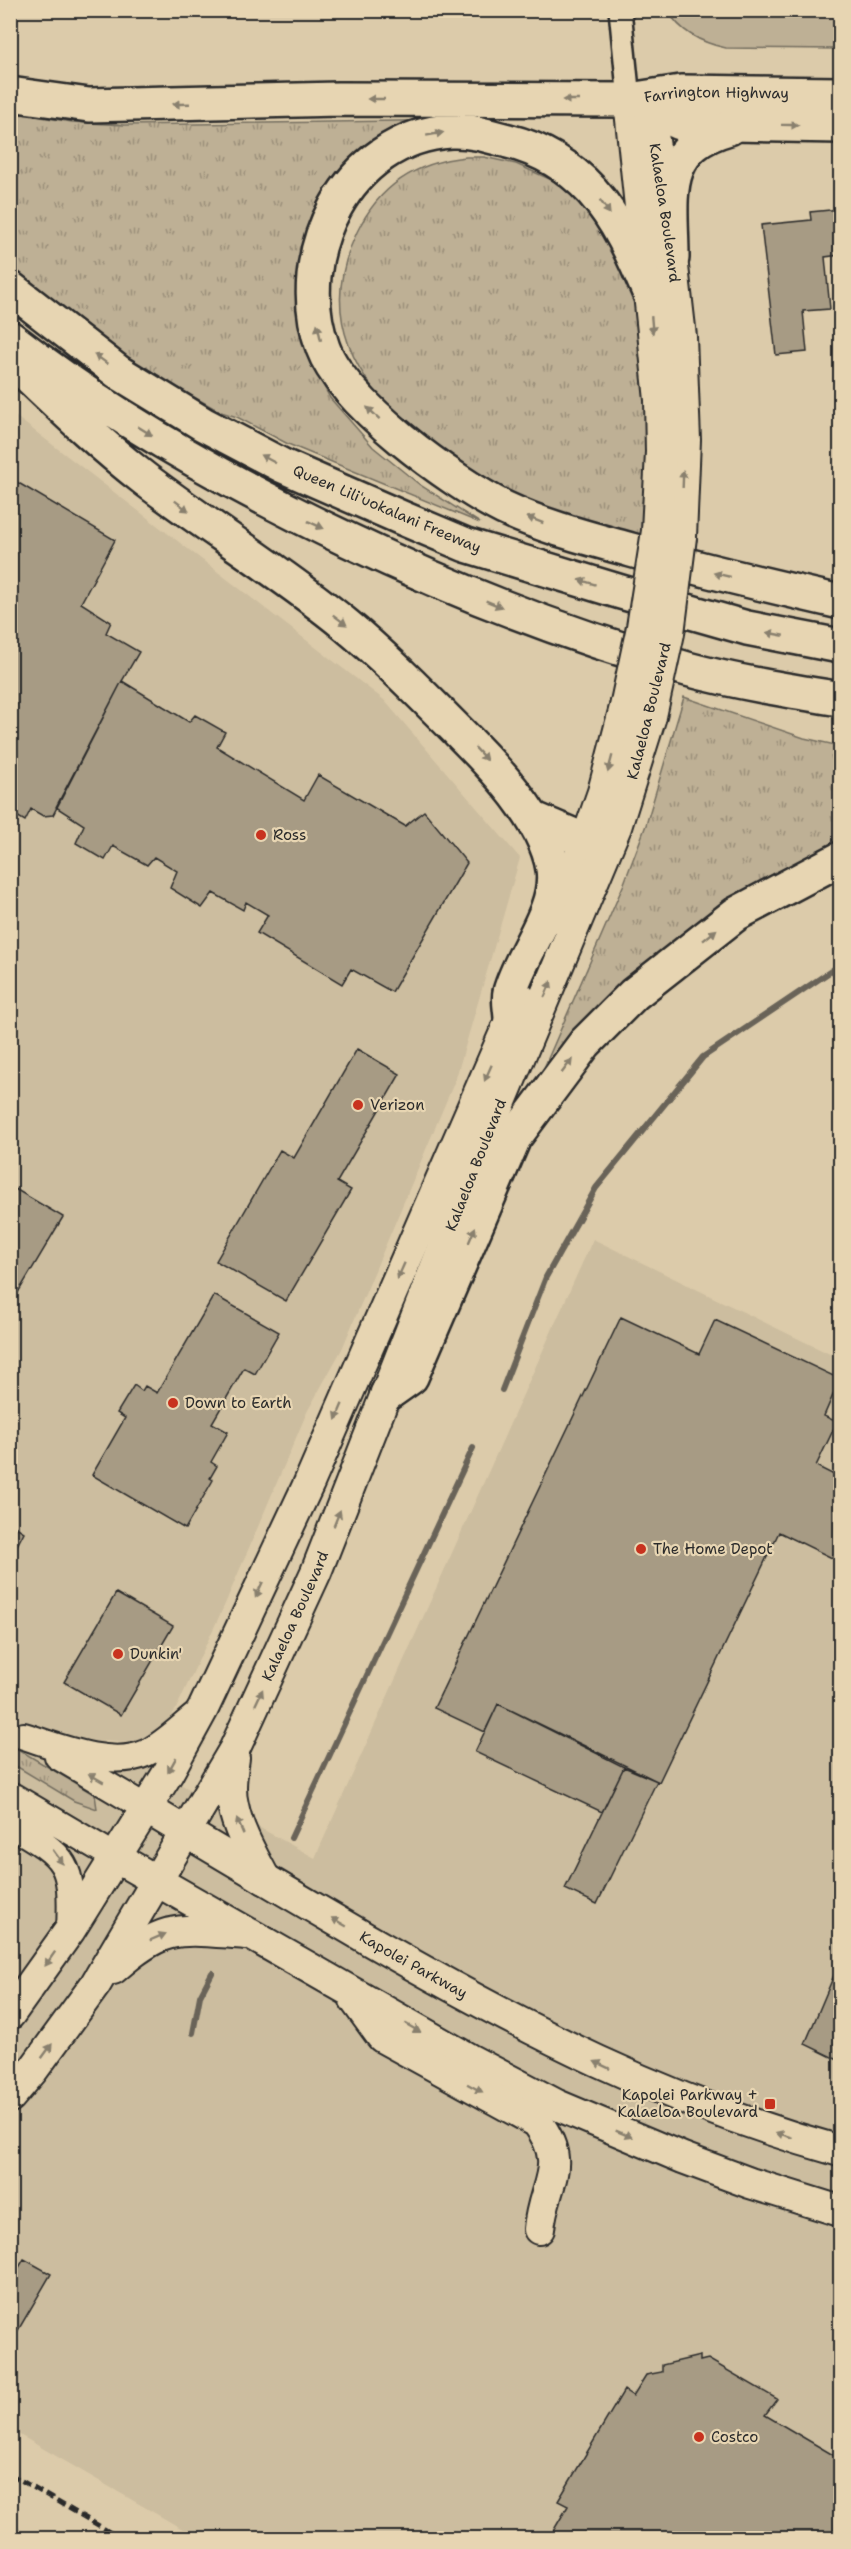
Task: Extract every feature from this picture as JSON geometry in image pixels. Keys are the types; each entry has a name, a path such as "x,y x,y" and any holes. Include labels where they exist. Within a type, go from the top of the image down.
{"main road":[{"name":"Farrington Highway","path":"629,100 681,92 840,94"},
{"path":"10,94 89,105 338,99 629,100"},
{"name":"Farrington Highway","path":"629,100 680,123 840,126"},
{"name":"Kalaeloa Boulevard","path":"10,2097 33,2070 95,1985 187,1833 234,1750 316,1572 495,1116 616,827 638,712 642,627 669,534 685,440 681,337 672,258 652,128 629,100"},
{"name":"Kalaeloa Boulevard","path":"629,100 660,400 660,452 669,534"},
{"path":"672,258 672,184 677,166 689,147 708,134 740,125"},
{"path":"649,292 630,249 609,213 578,176 557,161 529,146 488,135 452,131 416,137 387,150 359,173 341,195 328,217 319,243 314,273 313,306 323,349 343,385 399,438 460,481 503,507 563,531 717,574 840,602"},
{"name":"Queen Liliʻuokalani Freeway","path":"10,288 118,372 203,424 283,466 359,499 466,544 621,592 747,628 840,646"},
{"path":"10,338 133,424 201,465 298,516 415,572 590,638 689,669 840,699"},
{"path":"10,358 57,403 144,479 345,624 394,668 482,755 532,818 549,849 554,871 551,897 509,994 511,1020"},
{"path":"689,669 757,700 840,720"},
{"name":"Kalaeloa Boulevard","path":"10,2014 70,1930 146,1808 203,1710 309,1484 511,1020 586,841 603,792 638,712"},
{"path":"532,818 586,841"},
{"path":"387,1394 411,1377 514,1138 585,1043 634,994 736,914 840,859"},
{"path":"234,1750 232,1803 265,1880"},
{"name":"Kapolei Parkway","path":"146,1808 265,1880 469,1997 578,2053 665,2092 724,2115 840,2151"},
{"path":"115,1857 469,2060 557,2105 620,2133 750,2183 840,2211"},
{"path":"95,1985 137,1948 156,1937 188,1930 254,1935"},
{"path":"347,1990 382,2037 537,2122 548,2137 554,2167 541,2210 539,2229"}],"street":[{"path":"620,10 629,100"},
{"path":"17,1732 81,1754 110,1758 135,1757 157,1747 203,1710"},
{"name":"Kapolei Parkway","path":"17,1732 146,1808"},
{"path":"10,1795 115,1857"},
{"path":"10,1824 51,1848 59,1856 70,1884 70,1930"}],"shaded area":[{"path":"10,412 384,700 520,858 456,1078 342,1349 307,1412 225,1604 175,1711 156,1734 133,1743 102,1741 315,1858 593,1239 840,1359 840,2538 198,2538 11,2430"},
{"path":"11,2516 26,2538 11,2538"}],"green space":[{"path":"668,11 840,11 840,49 726,48 693,36 673,19"},
{"path":"10,112 72,122 124,125 462,120 423,133 307,232 299,260 297,293 303,346 330,398 373,447 420,485 480,523 288,444 237,417 221,412 143,369 11,271"},
{"path":"466,157 484,157 516,164 563,185 581,199 623,252 646,334 651,542 577,520 523,500 469,471 434,447 401,419 373,388 353,354 342,317 342,276 357,232 366,216 388,189 401,179 431,164"},
{"path":"684,697 804,738 840,746 840,854 823,860 530,1100 623,886 646,825"},
{"path":"11,1745 95,1795 97,1809 74,1801 11,1763"}],"building":[{"path":"840,209 840,255 825,257 830,309 803,311 807,352 776,355 761,225 811,220 810,212"},
{"path":"10,478 115,540 81,603 111,622 106,633 139,652 53,815 43,816 31,809 25,821 10,812"},
{"name":"Ross","path":"122,681 189,722 195,715 225,732 217,747 304,800 318,775 405,826 424,811 467,863 392,992 351,969 342,984 257,933 268,915 246,902 243,910 213,893 202,908 170,888 177,871 154,857 147,865 113,846 105,860 76,843 84,825 56,807"},
{"path":"357,1049 400,1074 337,1182 351,1190 286,1301 216,1261 280,1150 294,1158"},
{"path":"10,1186 63,1217 10,1306"},
{"name":"Down to Earth","path":"214,1295 279,1332 255,1374 244,1368 212,1423 228,1432 211,1462 217,1466 210,1478 213,1480 185,1529 92,1475 125,1418 117,1413 134,1385 142,1391 145,1386 157,1393"},
{"name":"The Home Depot","path":"621,1317 699,1354 715,1320 840,1379 824,1416 837,1422 816,1466 840,1478 840,1540 832,1558 779,1532 659,1782 498,1704 485,1732 434,1708"},
{"path":"10,1523 24,1532 10,1559"},
{"name":"Dunkin'","path":"116,1593 173,1626 121,1715 64,1682"},
{"path":"498,1704 624,1767 602,1812 475,1752"},
{"path":"624,1767 657,1781 597,1904 565,1889"},
{"path":"840,1961 840,2061 805,2044"},
{"path":"24,2259 51,2274 10,2344 10,2282"},
{"name":"Costco","path":"700,2356 700,2361 708,2359 777,2399 765,2415 840,2459 840,2538 549,2538 568,2506 558,2501 624,2390 633,2396 646,2375 662,2372 662,2365"}],"waterway":[{"path":"502,1390 546,1277 596,1188 703,1057 840,965"},
{"path":"291,1838 473,1448"},
{"path":"193,2033 200,1996 212,1973"}],"railway":[{"path":"10,2474 120,2538"}],"place":[{"name":"Ross","path":"261,835"},
{"name":"Verizon","path":"358,1105"},
{"name":"Down to Earth","path":"173,1403"},
{"name":"The Home Depot","path":"641,1549"},
{"name":"Dunkin'","path":"118,1654"},
{"name":"Kapolei Parkway + Kalaeloa Boulevard","path":"770,2104"},
{"name":"Costco","path":"699,2437"}]}
